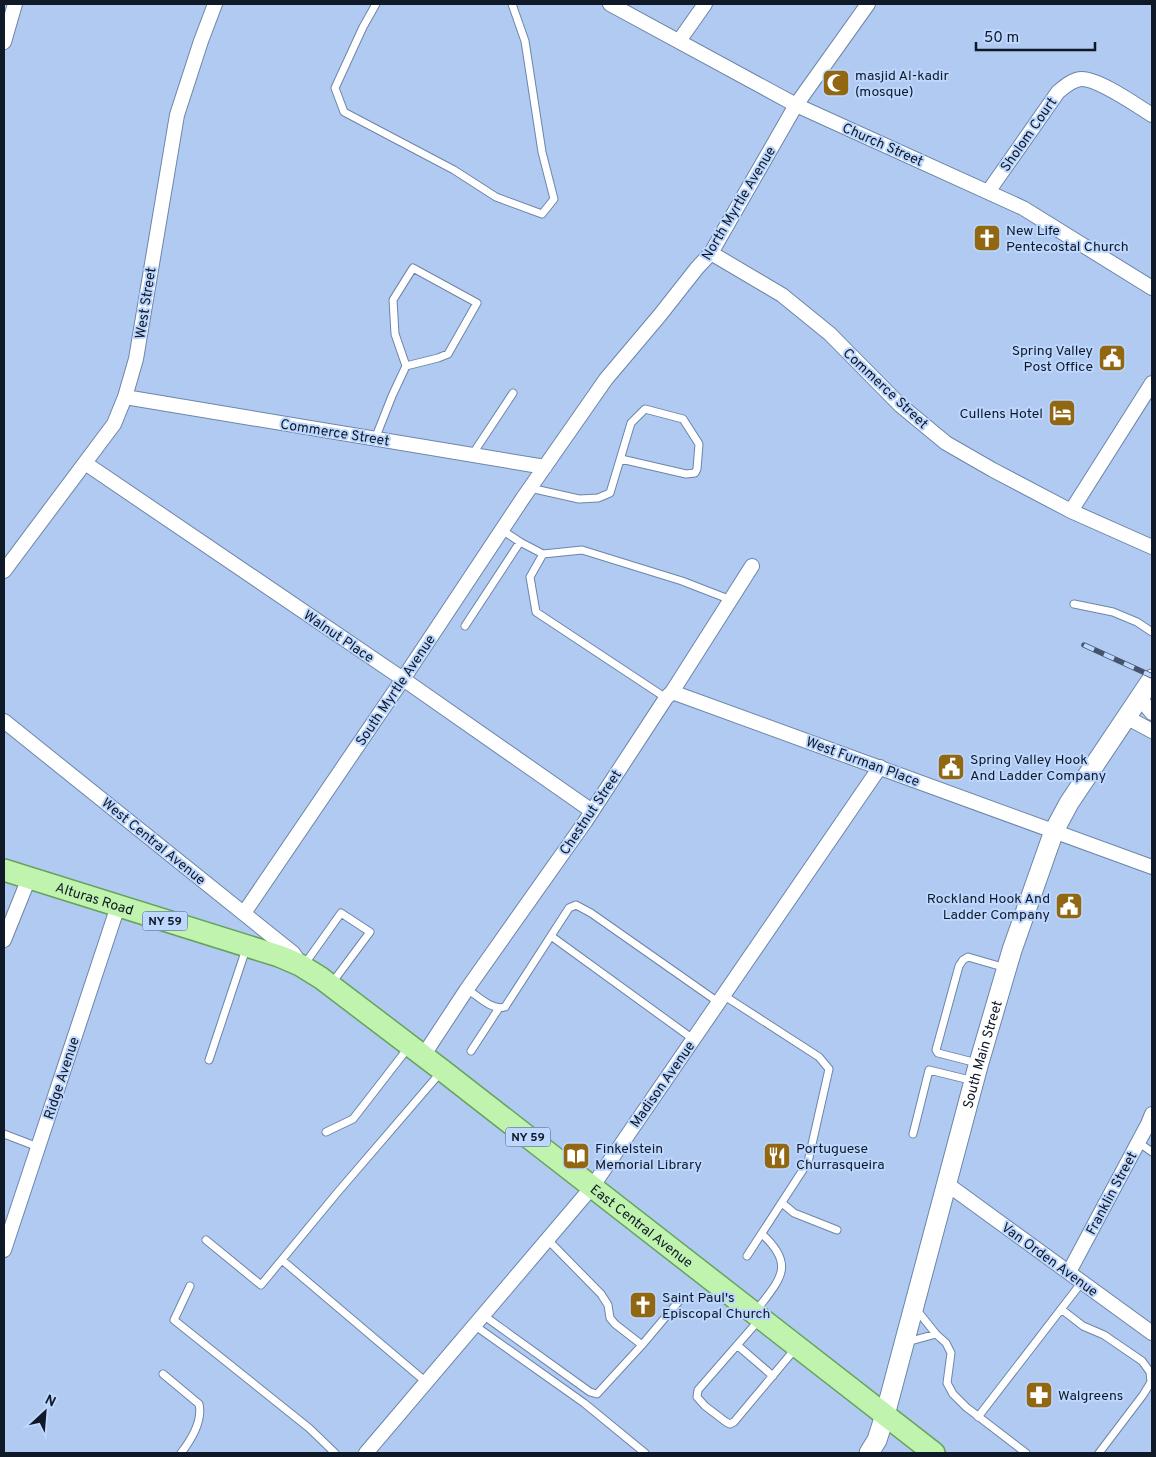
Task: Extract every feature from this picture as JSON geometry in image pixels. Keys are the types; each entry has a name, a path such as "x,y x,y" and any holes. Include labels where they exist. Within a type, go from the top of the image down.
{"main road":[{"name":"South Main Street","path":"869,1453 885,1415 976,1072 1012,950 1054,832 1069,803 1152,680"},
{"name":"Alturas Road","path":"4,870 302,965"},
{"name":"East Central Avenue","path":"302,965 417,1050 934,1453"}],"street":[{"path":"4,42 15,4"},
{"name":"West Street","path":"4,571 114,424 125,397 136,359 177,115 216,4"},
{"name":"Church Street","path":"610,4 796,105 1023,208 1152,288"},
{"path":"679,41 705,4"},
{"name":"North Myrtle Avenue","path":"545,467 606,379 711,253 796,105 868,4"},
{"name":"Sholom Court","path":"988,192 1058,92 1069,84 1080,79 1094,80 1152,115"},
{"name":"Commerce Street","path":"711,253 782,295 830,334 900,405 946,442 993,470 1071,511 1152,547"},
{"path":"1071,511 1152,383"},
{"name":"Commerce Street","path":"125,397 545,467"},
{"name":"Walnut Place","path":"85,463 403,679 592,811"},
{"name":"South Myrtle Avenue","path":"244,913 545,467"},
{"name":"Chestnut Street","path":"417,1050 467,989 592,811 752,566"},
{"name":"West Furman Place","path":"669,695 880,767 1152,867"},
{"path":"1140,697 1152,713"},
{"path":"1126,717 1152,731"},
{"name":"West Central Avenue","path":"4,721 293,953 302,965"},
{"name":"Madison Avenue","path":"366,1453 592,1186 880,767"},
{"path":"4,940 28,878"},
{"name":"Ridge Avenue","path":"5,1243 118,906"},
{"name":"Franklin Street","path":"1069,1272 1152,1114"},
{"name":"Van Orden Avenue","path":"947,1184 1152,1333"}],"lane":[{"path":"376,4 363,27 335,88 344,112 454,170 496,197 542,214 554,199 542,152 525,41 512,4"},
{"path":"375,439 406,366 395,334 393,300 413,268 477,303 448,354 406,366"},
{"path":"472,455 513,393"},
{"path":"530,488 579,499 598,498 610,493 631,423 645,409 683,419 699,444 695,473 686,474 621,458"},
{"path":"502,530 543,554 582,550 682,581 731,600"},
{"path":"465,626 520,542"},
{"path":"543,554 530,577 536,612 669,695"},
{"path":"1074,604 1113,612 1136,622 1152,632"},
{"path":"467,989 493,1006 499,1008 505,1006 569,908 576,905 721,999 819,1057 829,1069 808,1162 747,1256"},
{"path":"302,965 341,913 370,932 331,985"},
{"path":"551,936 693,1039"},
{"path":"209,1060 247,946"},
{"path":"976,1072 938,1053 936,1050 959,966 962,960 968,957 1007,968"},
{"path":"471,1051 499,1008"},
{"path":"326,1132 353,1119 417,1050"},
{"path":"206,1240 261,1285 442,1070"},
{"path":"913,1134 929,1070 976,1072"},
{"path":"4,1134 38,1147"},
{"path":"1138,1142 1152,1152"},
{"path":"782,1203 794,1213 837,1230"},
{"path":"762,1234 779,1252 783,1265 781,1274 757,1316 736,1345 698,1390 697,1397 704,1406 730,1424 739,1417 797,1346"},
{"path":"547,1239 601,1294 608,1305 610,1318 615,1324 642,1345"},
{"path":"282,1260 426,1382"},
{"path":"978,1417 1082,1282"},
{"path":"190,1286 174,1320 309,1428 335,1453"},
{"path":"478,1320 590,1392 597,1394 642,1345 679,1300"},
{"path":"914,1306 936,1334 946,1343 951,1353 947,1383 954,1394 978,1417 1026,1453"},
{"path":"1061,1309 1082,1326 1104,1334 1127,1350 1142,1361 1150,1372 1151,1382 1144,1395 1099,1453"},
{"path":"478,1320 584,1403 644,1453"},
{"path":"904,1343 936,1334"},
{"path":"736,1345 773,1376"},
{"path":"163,1374 199,1404 201,1411 194,1432 181,1453"}],"railway":[{"path":"1084,645 1152,676"}],"place":[{"name":"masjid Al-kadir (mosque)","path":"836,83"},
{"name":"New Life Pentecostal Church","path":"987,238"},
{"name":"Spring Valley Post Office","path":"1112,358"},
{"name":"Cullens Hotel","path":"1062,413"},
{"name":"Spring Valley Hook And Ladder Company","path":"951,767"},
{"name":"Rockland Hook And Ladder Company","path":"1069,906"},
{"name":"Finkelstein Memorial Library","path":"576,1156"},
{"name":"Portuguese Churrasqueira","path":"777,1156"},
{"name":"Saint Paul's Episcopal Church","path":"643,1305"},
{"name":"Walgreens","path":"1039,1395"}]}
